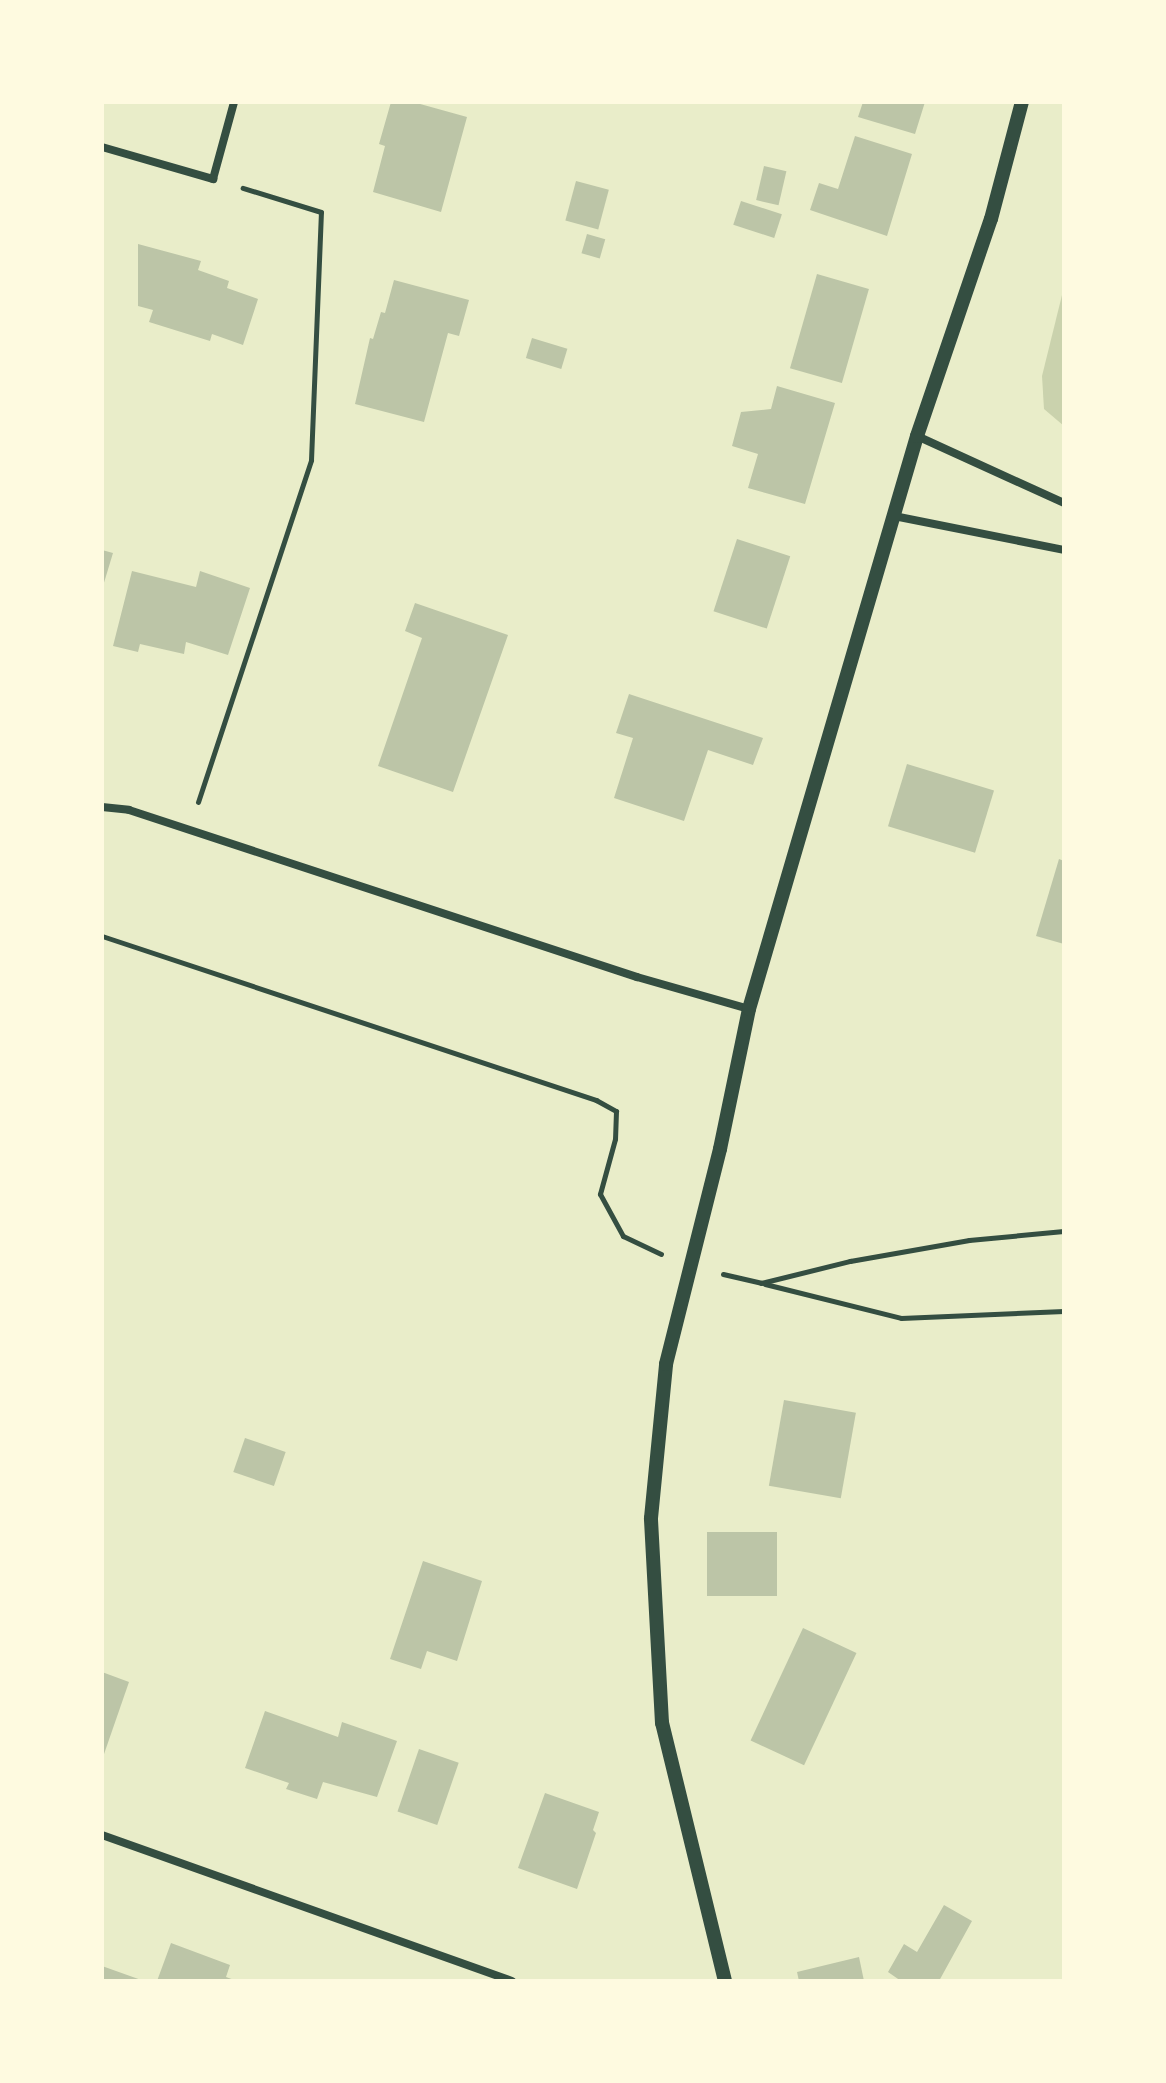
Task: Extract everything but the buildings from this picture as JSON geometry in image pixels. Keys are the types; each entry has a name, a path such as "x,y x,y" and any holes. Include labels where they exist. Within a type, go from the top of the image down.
{"street":[{"path":"102,147 213,179 234,102"},
{"path":"725,1981 662,1723 651,1518 666,1364 720,1149 749,1009 917,436 991,219 1022,102"},
{"path":"917,436 1064,503"},
{"path":"894,516 1064,550"},
{"path":"102,807 129,810 637,977 749,1009"},
{"path":"102,1835 512,1981"}],"path":[{"path":"189,830 311,460 321,212 213,179"},
{"path":"102,936 596,1100 616,1111 615,1139 600,1194 623,1236 689,1267 901,1318 1064,1311"},
{"path":"761,1283 850,1261 969,1240 1064,1231"}],"green space":[{"path":"1064,287 1064,426 1044,409 1042,376"}]}
